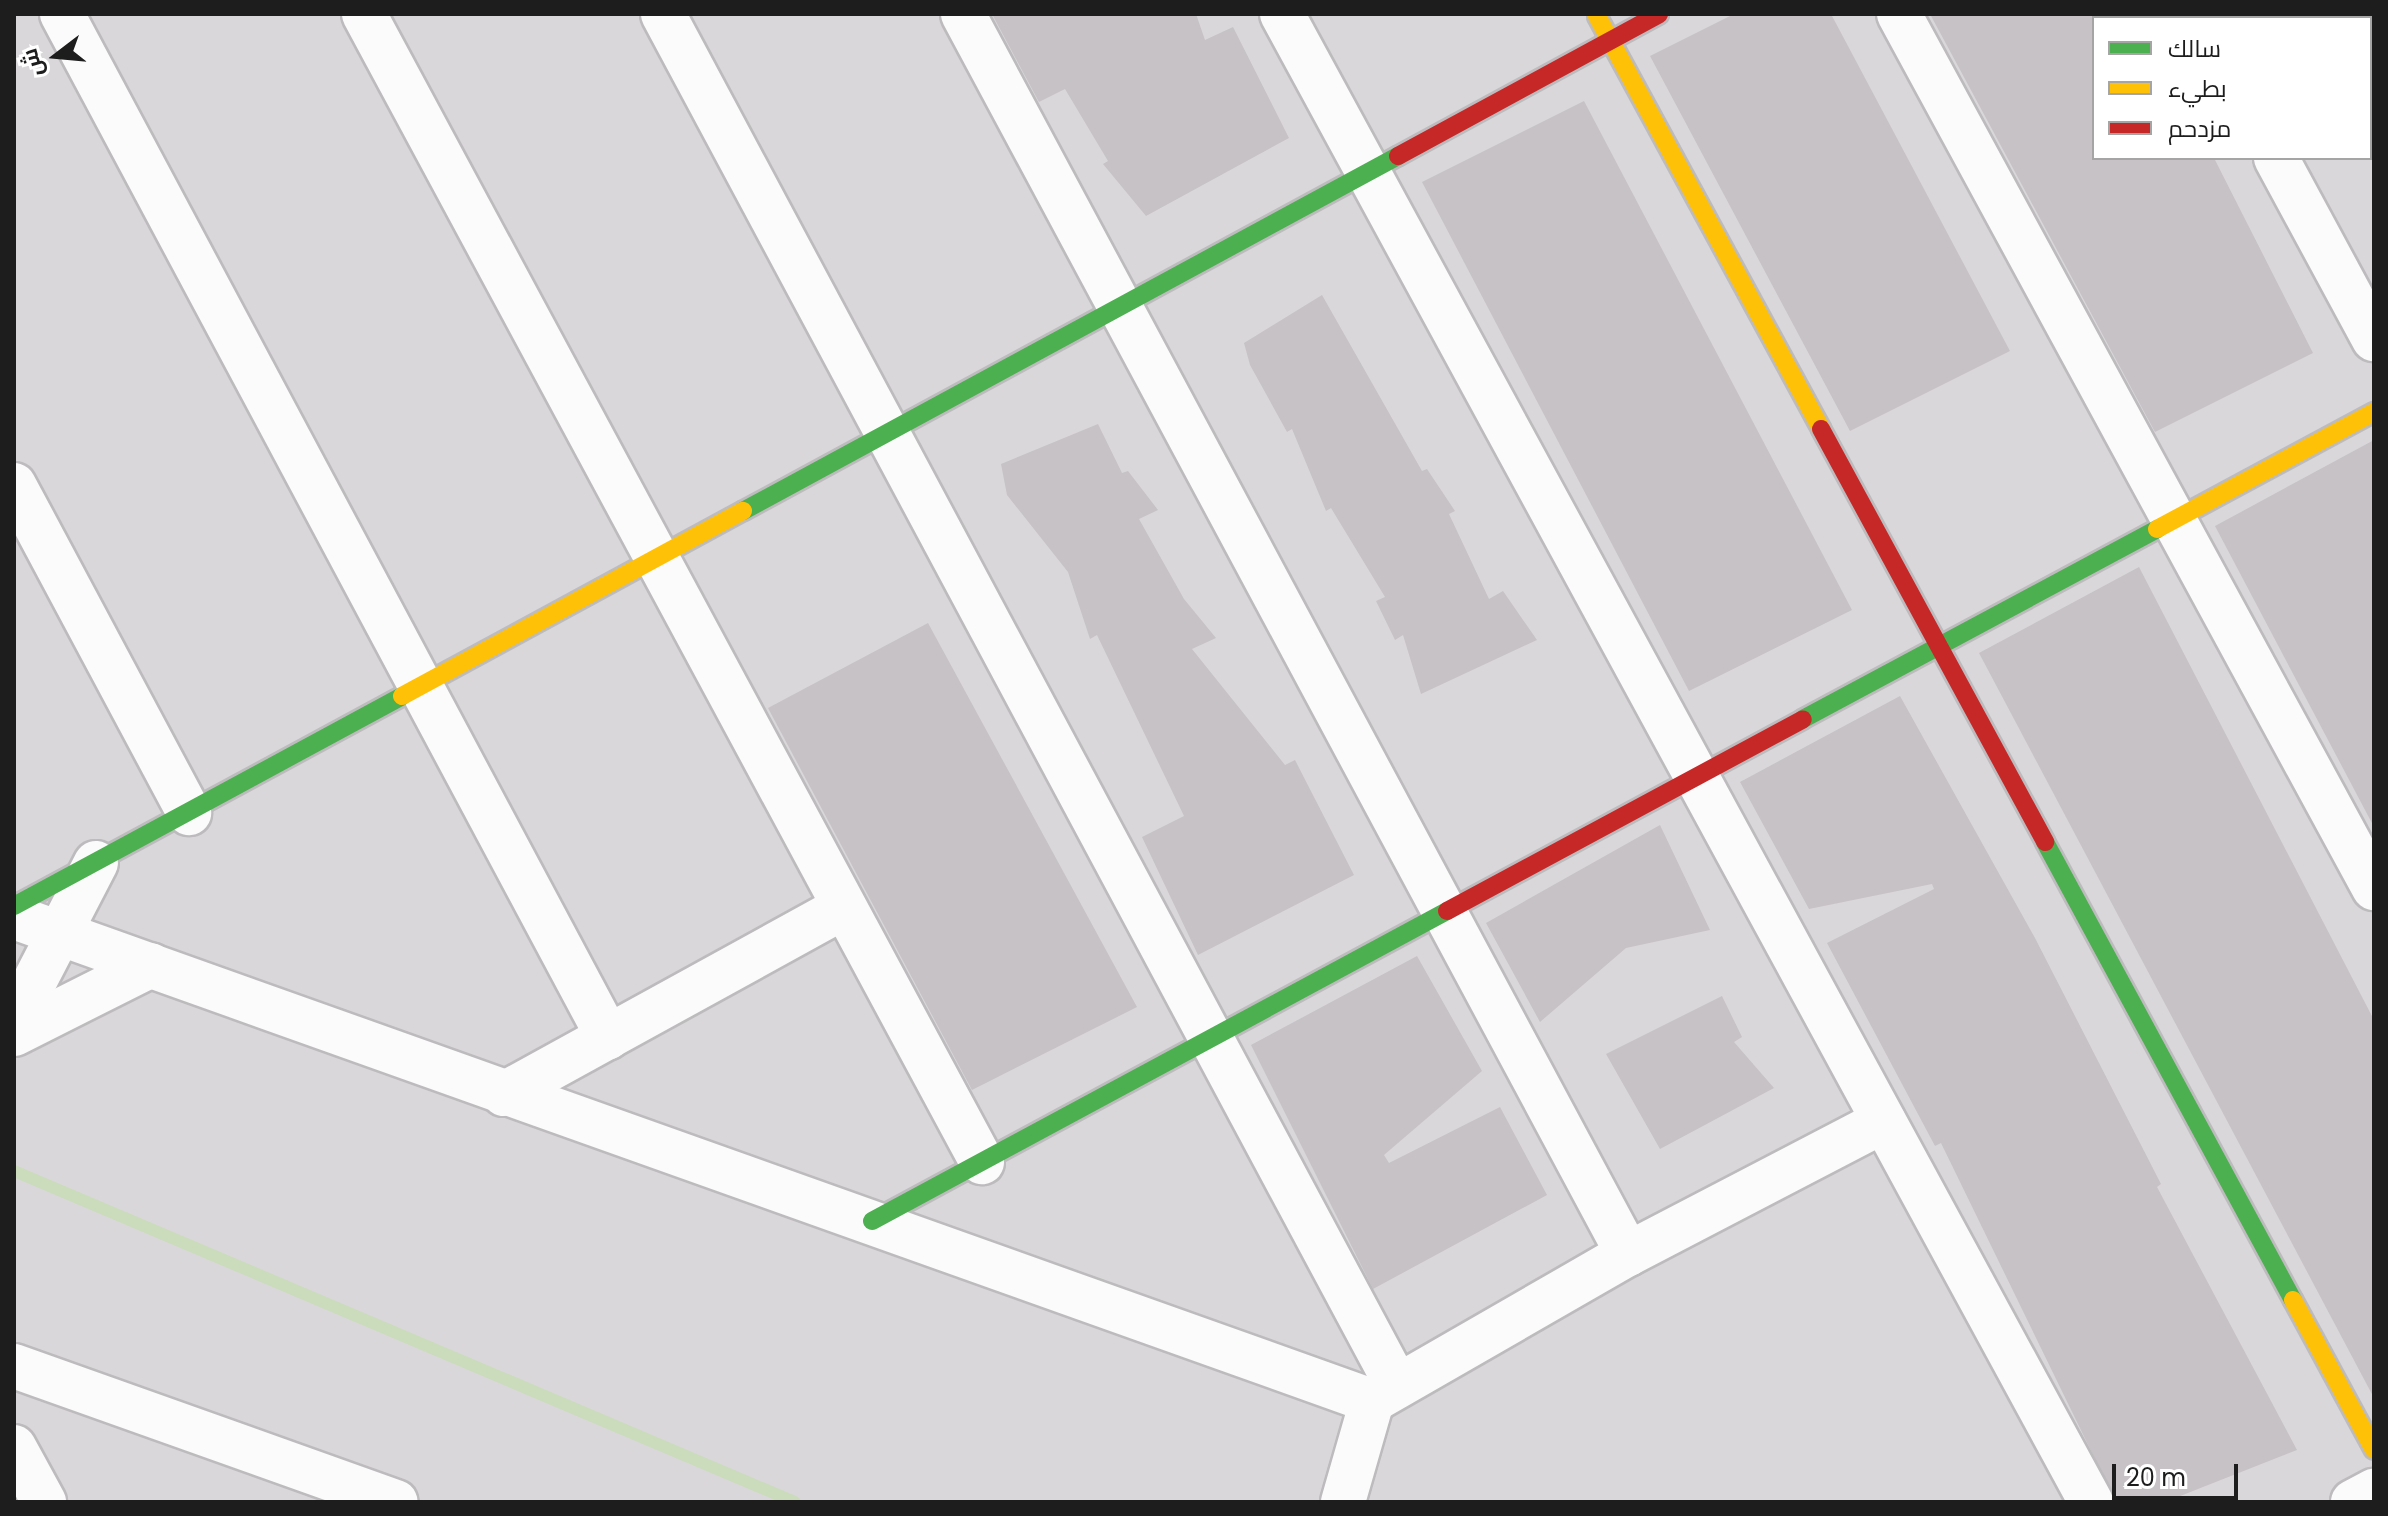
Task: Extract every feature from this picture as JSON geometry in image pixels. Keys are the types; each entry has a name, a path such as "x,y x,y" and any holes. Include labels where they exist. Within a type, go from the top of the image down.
{"street":[{"path":"62,14 608,1037"},
{"path":"364,14 982,1162"},
{"path":"663,14 1211,1039 1384,1393"},
{"path":"963,14 1628,1254"},
{"path":"1282,14 2091,1502"},
{"path":"1596,14 2374,1450"},
{"path":"14,906 1659,14"},
{"path":"1899,14 2374,888"},
{"path":"2277,160 2374,339"},
{"path":"872,1221 2374,412"},
{"path":"14,485 189,813"},
{"path":"14,1021 96,863"},
{"path":"504,1094 844,907"},
{"path":"14,917 504,1094 1384,1393"},
{"path":"14,1034 151,965"},
{"path":"1343,1502 1384,1393 1628,1254 1884,1121"},
{"path":"14,1366 339,1491 395,1502"},
{"path":"14,1447 44,1502"},
{"path":"2353,1502 2374,1491"}],"shaded area":[{"path":"14,14 2374,14 2374,1502 14,1502"}],"building":[{"path":"992,14 1196,14 1205,40 1233,27 1289,138 1146,216 1103,164 1108,161 1065,89 1039,102"},
{"path":"1734,14 1831,14 2010,351 1850,431 1650,56"},
{"path":"1930,14 2094,14 2092,160 2215,160 2313,353 2155,432"},
{"path":"1584,101 1852,610 1689,691 1422,182"},
{"path":"1322,295 1422,471 1427,469 1455,511 1449,514 1489,599 1503,591 1537,640 1421,694 1403,635 1395,640 1376,601 1385,597 1331,508 1326,511 1292,429 1287,432 1250,365 1244,343"},
{"path":"1098,424 1122,473 1128,471 1158,510 1139,519 1184,599 1216,638 1192,649 1285,765 1295,760 1354,875 1198,955 1142,837 1184,816 1097,635 1090,639 1068,572 1007,495 1001,464"},
{"path":"2374,440 2374,827 2215,526"},
{"path":"2139,567 2374,1020 2374,1398 1979,653"},
{"path":"928,623 1137,1007 972,1090 768,708"},
{"path":"1900,696 2035,938 2161,1184 2157,1187 2297,1450 2165,1502 2116,1502 1941,1143 1935,1146 1827,943 1934,889 1932,884 1809,909 1740,782"},
{"path":"1660,825 1710,930 1626,948 1540,1022 1486,923"},
{"path":"1417,956 1482,1071 1384,1155 1389,1163 1500,1107 1547,1195 1373,1289 1251,1045"},
{"path":"1722,996 1742,1037 1734,1042 1774,1088 1660,1149 1606,1054"}],"waterway":[{"path":"14,1171 795,1502"}],"traffic: fast":[{"path":"743,511 1398,156"},
{"path":"1803,719 2157,529"},
{"path":"14,906 402,696"},
{"path":"2045,842 2293,1300"},
{"path":"872,1221 1447,911"}],"traffic: slow":[{"path":"1597,16 1821,429"},
{"path":"2157,529 2374,412"},
{"path":"402,696 743,511"},
{"path":"2293,1300 2374,1450"}],"traffic: jam":[{"path":"1398,156 1659,14"},
{"path":"1821,429 2045,842"},
{"path":"1447,911 1803,719"}]}
